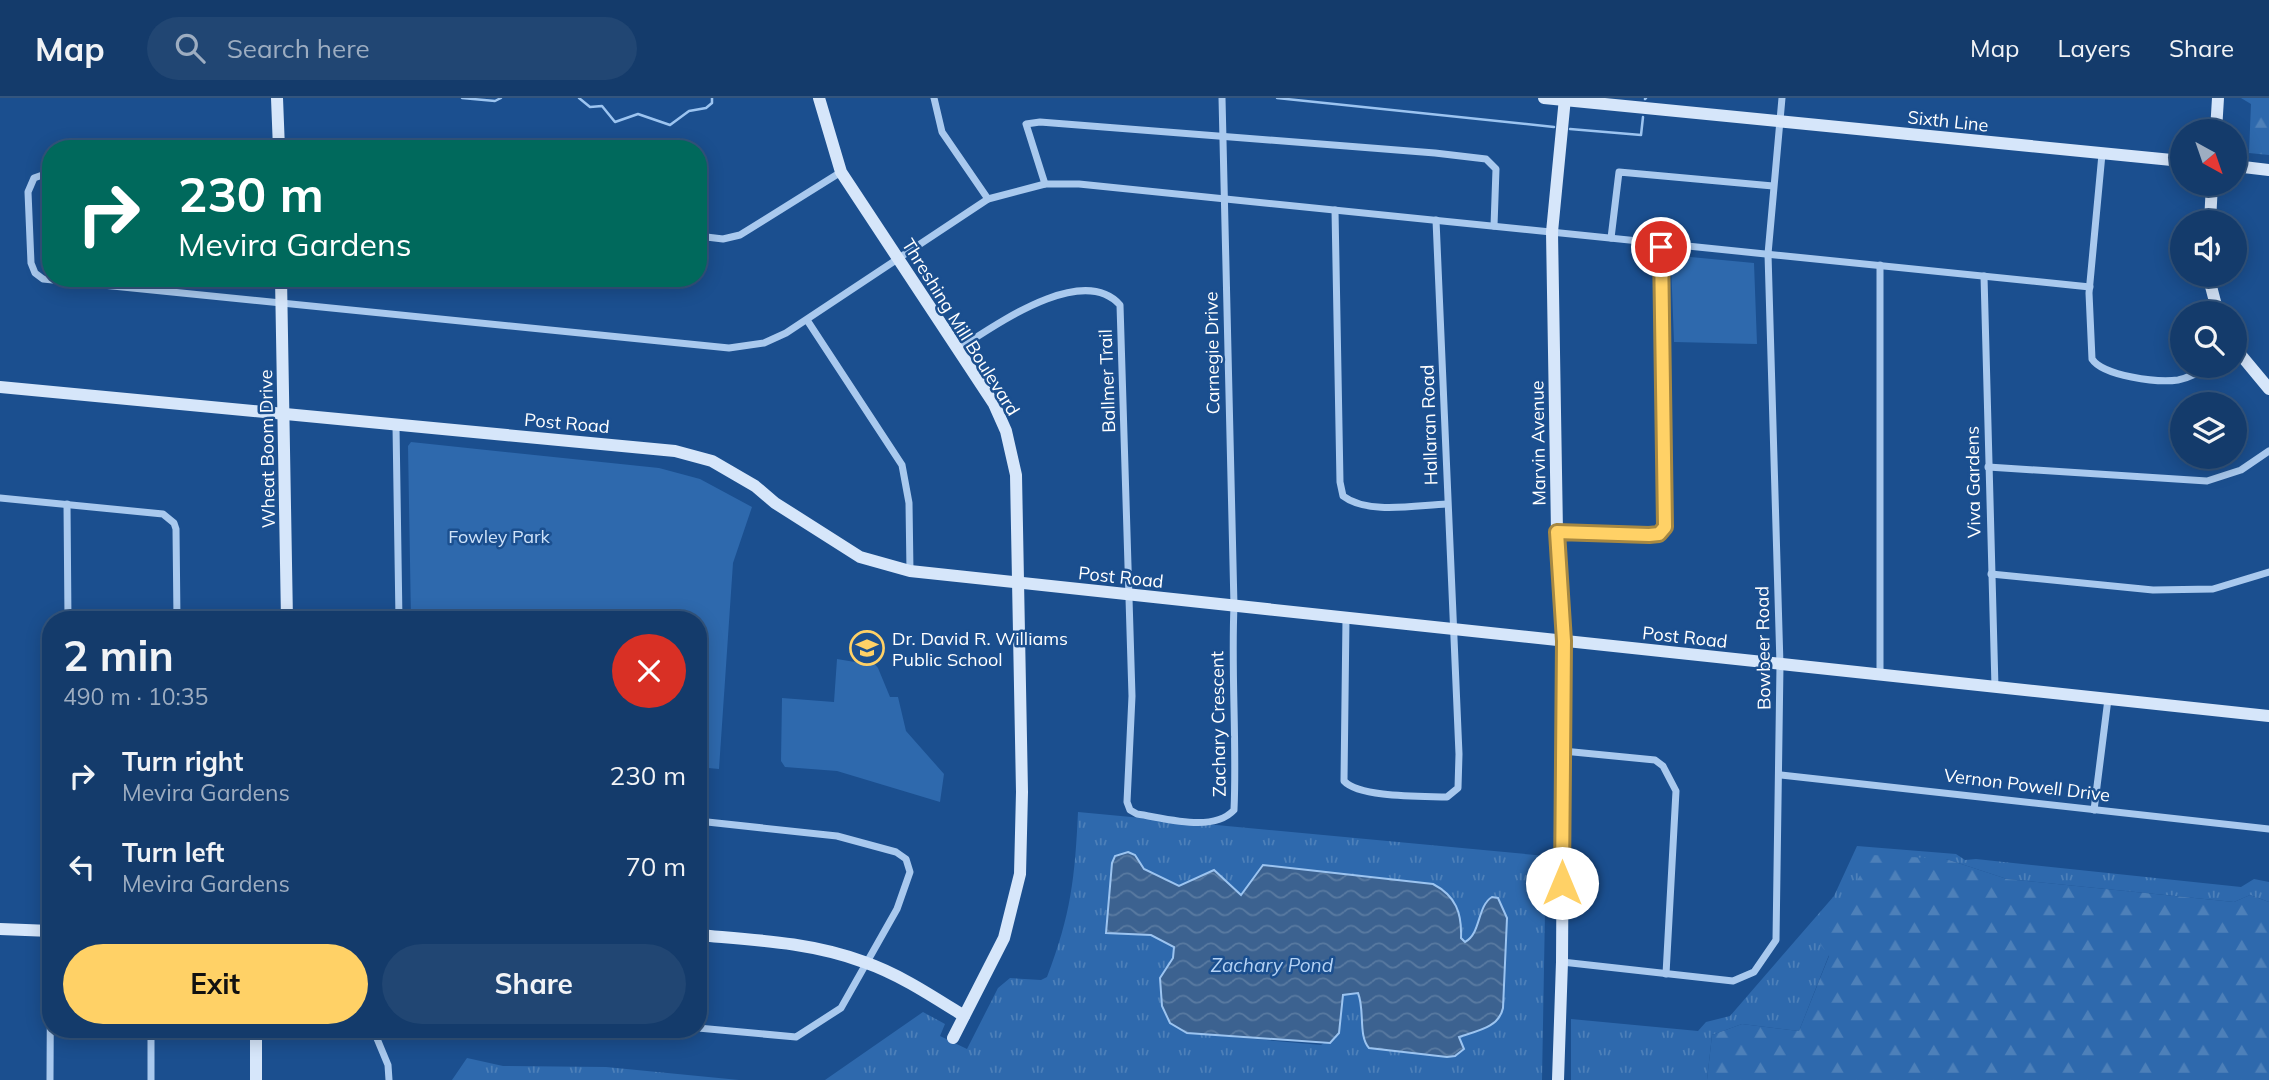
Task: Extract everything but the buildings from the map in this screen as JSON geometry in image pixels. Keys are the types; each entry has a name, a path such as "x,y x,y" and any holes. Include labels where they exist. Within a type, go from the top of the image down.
{"street":[{"path":"277,98 279,140"},
{"name":"Threshing Mill Boulevard","path":"819,98 841,172 994,404 1012,451 1016,475 1023,792 1020,874 1004,938 953,1038"},
{"path":"934,98 942,132 988,199"},
{"name":"Carnegie Drive","path":"1222,98 1234,606"},
{"name":"Sixth Line","path":"1544,98 2170,160"},
{"name":"Bowbeer Road","path":"1562,962 1732,981 1744,979 1754,972 1772,950 1776,940 1781,775 1780,665 1767,326 1768,254 1782,98"},
{"path":"2217,119 2218,98"},
{"name":"Marvin Avenue","path":"1558,1080 1562,962 1564,641 1557,532 1552,232 1565,99"},
{"path":"1045,184 1026,124 1040,122 1486,159 1496,169 1494,226"},
{"path":"2102,153 2090,287 2092,359 2095,364 2111,372 2156,380 2182,378"},
{"path":"2247,167 2269,170"},
{"path":"707,237 723,239 740,235 841,172"},
{"path":"1611,238 1619,172 1773,186"},
{"path":"42,174 29,187 30,263 38,276 42,278"},
{"path":"117,287 729,348 764,343 807,320 988,199 1045,184 1079,184 2090,287"},
{"path":"1335,210 1340,482 1343,496 1354,505 1447,504"},
{"name":"Hallaran Road","path":"1346,618 1344,781 1351,788 1370,792 1447,797 1458,788 1459,754 1436,220"},
{"path":"1557,532 1649,535 1659,534 1665,527 1661,243"},
{"path":"1880,265 1880,675"},
{"name":"Viva Gardens","path":"1984,276 1995,687"},
{"name":"Wheat Boom Drive","path":"281,287 287,611"},
{"name":"Ballmer Trail","path":"958,349 1013,313 1052,295 1099,293 1112,296 1120,305 1129,596"},
{"path":"807,320 899,458 908,486 910,571"},
{"path":"2247,362 2269,389"},
{"name":"Post Road","path":"0,387 661,449 712,461 755,486 775,503 850,551 881,564 910,571 2269,716"},
{"path":"396,426 399,611"},
{"path":"1989,467 2207,481 2241,470 2269,451"},
{"path":"0,498 163,514 170,518 176,529 177,611"},
{"path":"67,504 68,611"},
{"path":"1991,574 2154,590 2213,589 2269,572"},
{"name":"Zachary Crescent","path":"1129,596 1132,696 1127,802 1137,814 1166,818 1221,821 1234,810 1234,606"},
{"path":"2094,810 2108,699"},
{"path":"1562,751 1654,760 1670,776 1676,792 1666,974"},
{"name":"Vernon Powell Drive","path":"1781,775 1873,783 2269,829"},
{"path":"707,822 830,834 869,844 906,859 910,872 903,896 841,1008 801,1035 792,1037 707,1029"},
{"path":"0,929 42,930"},
{"path":"707,935 799,945 867,963 964,1016"},
{"path":"50,1038 50,1080"},
{"path":"150,1038 151,1080"},
{"path":"256,1038 256,1080"},
{"path":"377,1038 388,1065 389,1080"}],"green space":[{"path":"2241,98 2269,98 2269,155 2249,153 2251,104"},
{"path":"1680,256 1754,263 1757,344 1674,342 1671,264 1676,263"},
{"name":"Fowley Park","path":"411,442 659,468 700,479 752,507 733,563 719,769 707,768 707,611 411,611 408,446"},
{"path":"849,652 866,653 878,668 890,697 898,697 906,731 944,774 940,802 837,771 785,767 781,761 782,698 834,702 837,659 855,662"},
{"path":"1078,812 1546,856 1542,1080 825,1080 923,1012 945,1024 940,1036 967,1049 998,988 1010,978 1041,980 1047,977 1067,915","holes":["1144,869 1179,886 1241,896 1443,889 1456,905 1461,924 1461,939 1465,942 1471,938 1486,901 1507,918 1501,1015 1486,1028 1459,1037 1464,1049 1455,1056 1369,1048 1365,1041 1358,992 1343,994 1339,1033 1321,1045 1187,1033 1168,1017 1160,978 1173,958 1174,947 1151,935 1106,933"]},
{"path":"1857,846 1956,854 1965,860 2241,887 2254,879 2269,882 2269,902 2250,895 2234,902 2007,879 1946,859 1829,955 1799,1031 1742,1024 1712,1035 1707,1080 1571,1080 1571,1019 1698,1031 1706,1022 1730,1016 1834,896"},
{"path":"1872,855 1946,859 2007,879 2234,902 2250,895 2269,902 2269,1080 1707,1080 1712,1035 1742,1024 1799,1031 1829,956 1820,944"},
{"path":"467,1058 503,1066 606,1067 739,1080 452,1080"}],"water":[{"name":"Zachary Pond","path":"1128,852 1135,855 1144,869 1179,886 1214,870 1241,895 1263,865 1433,884 1447,894 1456,906 1461,938 1465,942 1474,933 1487,901 1492,897 1498,898 1507,918 1501,1015 1486,1028 1459,1037 1464,1049 1455,1056 1447,1057 1369,1048 1364,1037 1358,993 1343,995 1339,1033 1330,1043 1187,1033 1170,1023 1162,1006 1160,978 1173,958 1174,947 1151,935 1106,933 1112,863 1115,856"}],"waterway":[{"path":"462,98 495,101 501,98"},
{"path":"579,98 590,107 602,106 615,122 638,114 670,125 689,111 706,108 712,103 712,98"},
{"path":"1277,98 1554,127"},
{"path":"1570,129 1641,135 1643,117"}],"place":[{"name":"Dr. David R. Williams Public School","path":"867,648"}],"route":[{"path":"1562,883 1564,641 1557,532 1649,535 1659,534 1665,527 1667,516 1661,247"}]}
